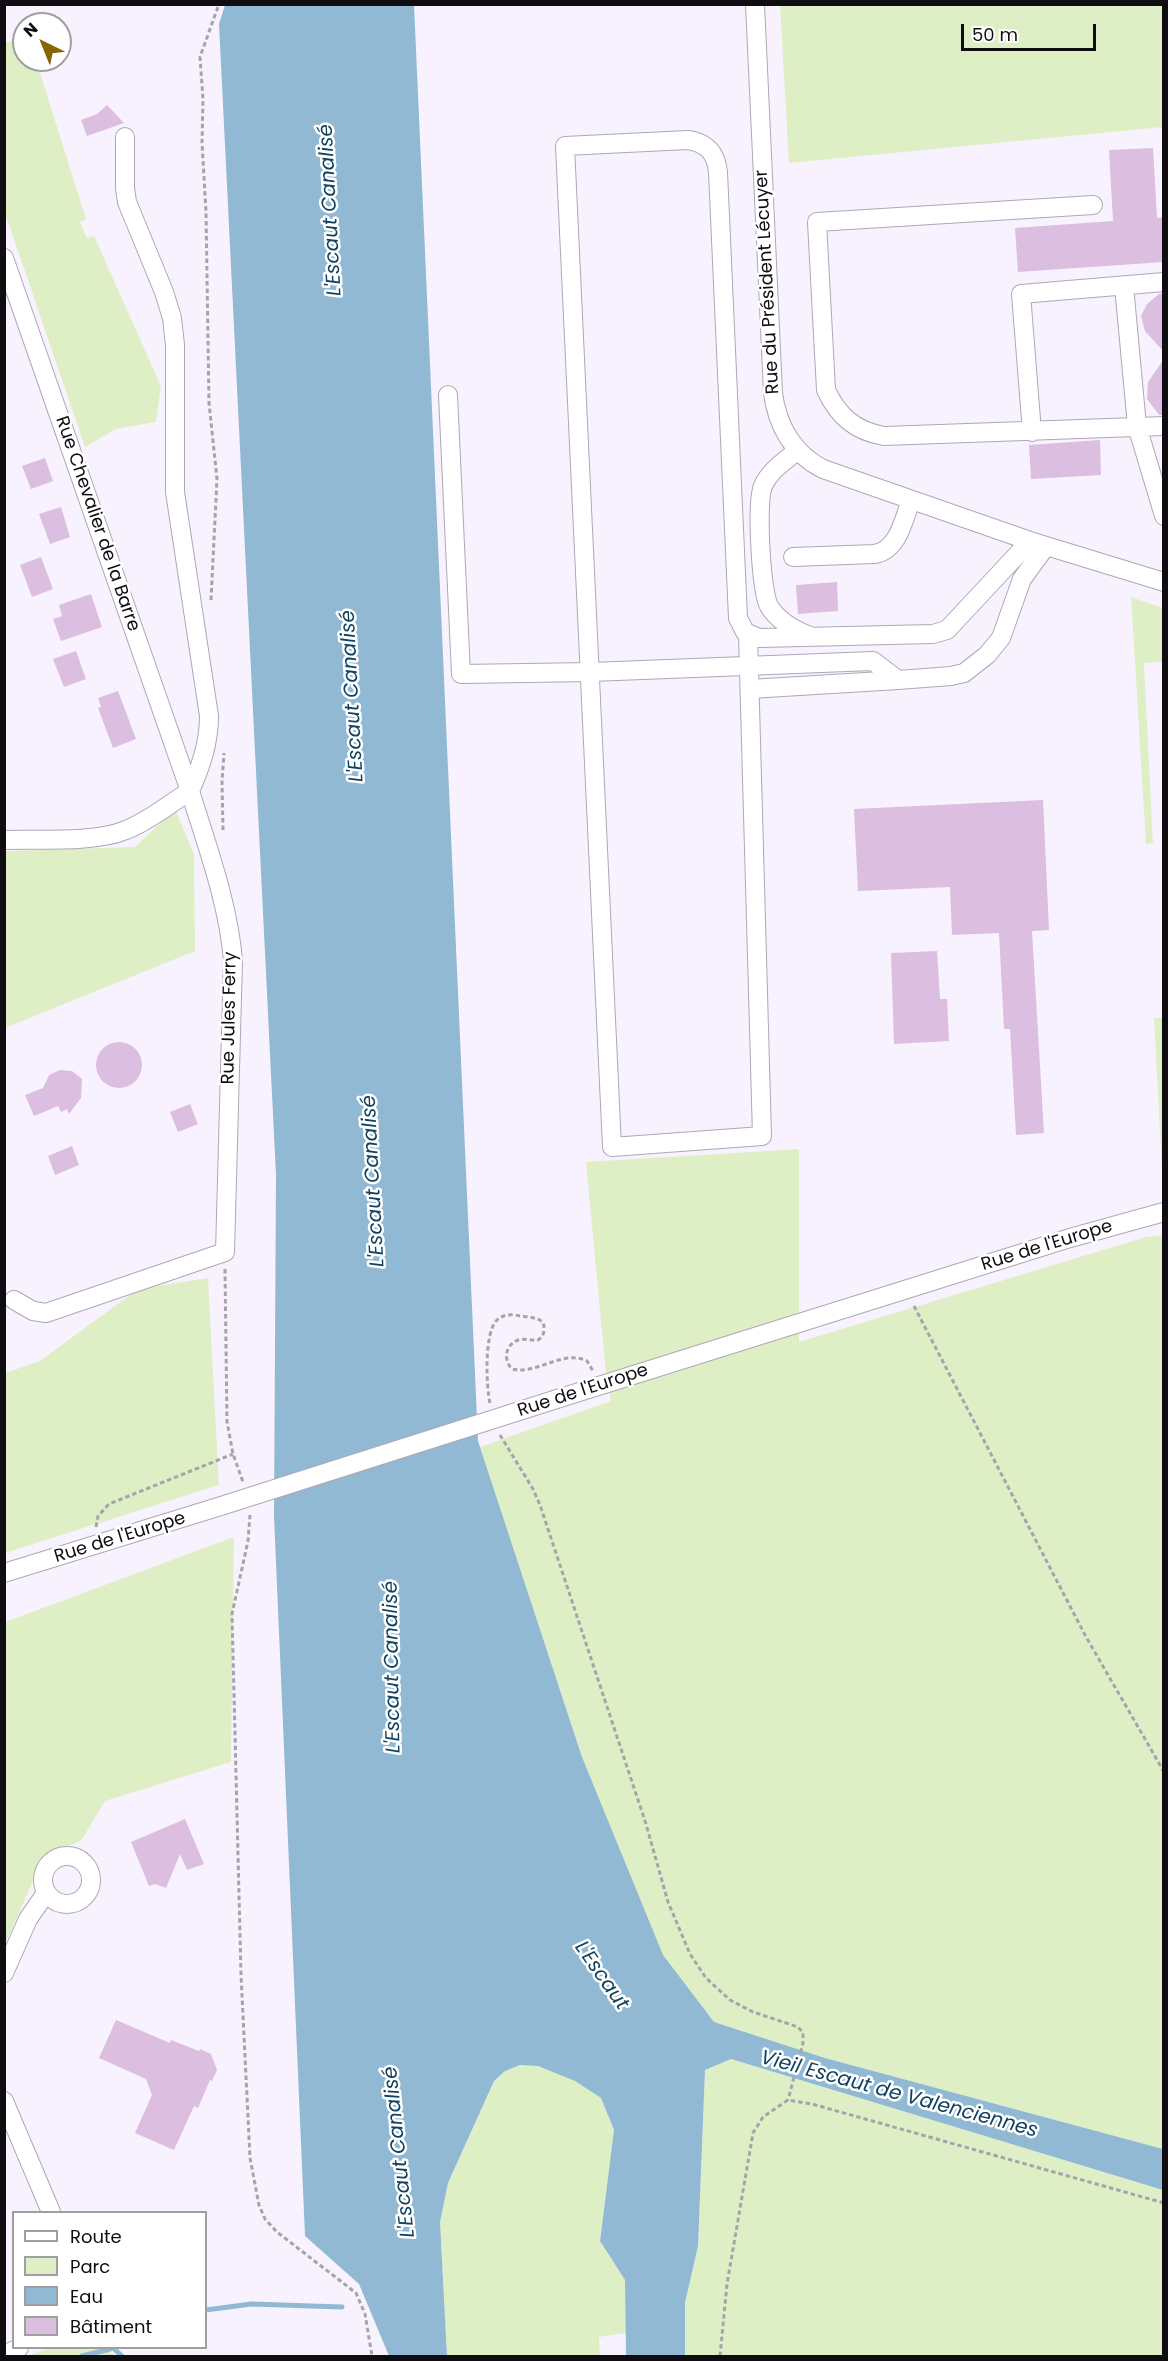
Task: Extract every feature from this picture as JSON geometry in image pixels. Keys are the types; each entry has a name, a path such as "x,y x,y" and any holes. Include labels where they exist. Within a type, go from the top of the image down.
{"street":[{"name":"Rue du Président Lécuyer","path":"754,4 773,393 783,430 798,450 823,469 1038,543 1163,582"},
{"path":"4,840 90,837 115,834 136,826 190,791 203,760 209,736 210,716 175,492 174,332 166,299 127,202 125,137"},
{"path":"748,634 762,1136 612,1147 565,146 688,140 706,146 715,157 738,618 742,629 759,638 933,634 947,630 1038,543"},
{"path":"1093,205 817,222 824,379 831,400 842,416 865,432 884,436 1164,426"},
{"name":"Rue Chevalier de la Barre","path":"4,258 190,791"},
{"path":"1032,432 1021,294 1164,282"},
{"path":"1124,286 1137,426 1164,516"},
{"path":"448,395 461,674 591,672 873,661 898,680"},
{"path":"798,450 770,474 760,495 764,589 769,605 776,615 792,628 814,638"},
{"path":"792,557 874,554 885,551 898,535 911,500"},
{"path":"750,689 957,675 970,669 997,645 1005,630 1022,579 1038,543"},
{"name":"Rue Jules Ferry","path":"190,791 215,873 233,960 225,1252"},
{"name":"Rue de l'Europe","path":"4,1574 1070,1238 1164,1212"},
{"path":"14,1300 33,1311 46,1313 225,1252"},
{"path":"4,1973 28,1919 46,1893"},
{"path":"4,2101 51,2211"}],"path":[{"path":"211,610 217,479 209,403 206,212 200,57 219,4"},
{"path":"222,837 224,751"},
{"path":"225,1252 227,1422 233,1454 246,1489"},
{"path":"905,1290 1085,1635 1164,1772"},
{"path":"493,1413 486,1386 490,1341 493,1325 504,1316 510,1314 539,1319 543,1322 545,1330 538,1340 518,1340 510,1346 506,1362 512,1369 518,1370 576,1357 591,1364 594,1376"},
{"path":"498,1431 533,1489 540,1505 646,1824 668,1902 690,1954 702,1973 722,1993 753,2012 798,2027 803,2033 803,2043 788,2100 763,2117 753,2133 727,2284 720,2356"},
{"path":"107,1526 96,1529 96,1520 100,1512 109,1504 233,1454"},
{"path":"249,1505 249,1540 232,1614 241,1976 250,2158 259,2205 265,2219 277,2232 356,2293 364,2314 372,2356"},
{"path":"788,2100 867,2119 1164,2203"}],"green space":[{"path":"780,5 1163,5 1163,127 789,163"},
{"path":"12,41 12,72 40,72 86,219 80,222 87,238 94,236 161,386 156,422 116,429 85,447 5,213 5,43"},
{"path":"1131,597 1163,608 1163,662 1144,663 1153,843 1146,844"},
{"path":"175,809 194,854 195,951 5,1028 4,851 135,847"},
{"path":"1154,1018 1163,1018 1162,1170"},
{"path":"799,1149 799,1342 1146,1237 1163,1235 1163,2149 825,2058 714,2022 663,1956 582,1757 480,1447 611,1401 605,1364 586,1162"},
{"path":"208,1278 219,1485 5,1553 5,1373 40,1361 138,1289"},
{"path":"234,1537 231,1762 105,1801 81,1841 49,1853 38,1870 5,1944 5,1622"},
{"path":"731,2059 1163,2190 1163,2356 685,2356 685,2303 698,2246 705,2070"},
{"path":"520,2065 538,2066 557,2073 575,2081 601,2098 614,2131 600,2241 625,2280 626,2333 599,2337 600,2356 447,2356 440,2222 448,2183 494,2081 505,2071"},
{"path":"47,2349 105,2349 117,2356 28,2356"}],"water":[{"path":"225,5 414,5 478,1441 582,1757 663,1955 714,2022 825,2058 1163,2149 1163,2190 731,2059 705,2070 698,2246 685,2303 685,2356 626,2356 625,2280 600,2241 614,2130 601,2098 575,2081 538,2066 520,2065 505,2071 494,2081 448,2183 440,2222 447,2356 389,2356 359,2284 305,2236 274,1516 276,1175 219,24"}],"building":[{"path":"107,105 124,123 87,136 81,120 97,114"},
{"path":"1153,148 1157,218 1164,217 1164,262 1018,272 1015,228 1113,221 1109,150"},
{"path":"1164,293 1164,352 1145,331 1141,316 1147,304 1159,294"},
{"path":"1164,359 1164,415 1159,415 1147,399 1148,382"},
{"path":"1100,440 1101,475 1031,479 1029,445"},
{"path":"45,458 53,481 31,489 22,466"},
{"path":"61,507 70,537 50,544 39,514"},
{"path":"41,557 53,589 32,597 20,565"},
{"path":"837,582 838,611 798,614 796,585"},
{"path":"91,594 102,627 61,641 53,619 62,616 59,605"},
{"path":"76,651 86,679 64,687 53,659"},
{"path":"118,691 136,739 113,748 98,708 101,707 98,698"},
{"path":"1043,800 1049,930 1032,931 1044,1133 1016,1135 1010,1029 1004,1029 999,933 952,935 950,887 858,891 854,809"},
{"path":"937,951 940,999 947,999 949,1041 894,1044 891,953"},
{"path":"119,1042 135,1049 142,1065 135,1081 119,1088 103,1081 96,1065 103,1049"},
{"path":"60,1070 72,1071 82,1079 81,1098 69,1114 67,1109 61,1112 58,1106 34,1116 25,1095 43,1088 49,1075"},
{"path":"190,1104 198,1124 178,1132 170,1112"},
{"path":"72,1146 79,1165 55,1175 48,1156"},
{"path":"185,1819 204,1864 187,1870 180,1854 166,1888 155,1884 149,1886 131,1842"},
{"path":"116,2020 170,2043 171,2040 211,2054 217,2070 198,2108 194,2106 174,2150 135,2133 152,2095 146,2079 99,2058"}],"waterway":[{"path":"207,2310 251,2304 342,2307"},
{"path":"82,2356 110,2349"},
{"path":"114,2349 122,2356"}],"water label":[{"name":"L'Escaut Canalisé","path":"331,210"},
{"name":"L'Escaut Canalisé","path":"353,696"},
{"name":"L'Escaut Canalisé","path":"374,1181"},
{"name":"L'Escaut Canalisé","path":"393,1667"},
{"name":"L'Escaut","path":"601,1976"},
{"name":"Vieil Escaut de Valenciennes","path":"899,2095"},
{"name":"L'Escaut Canalisé","path":"400,2152"}]}
